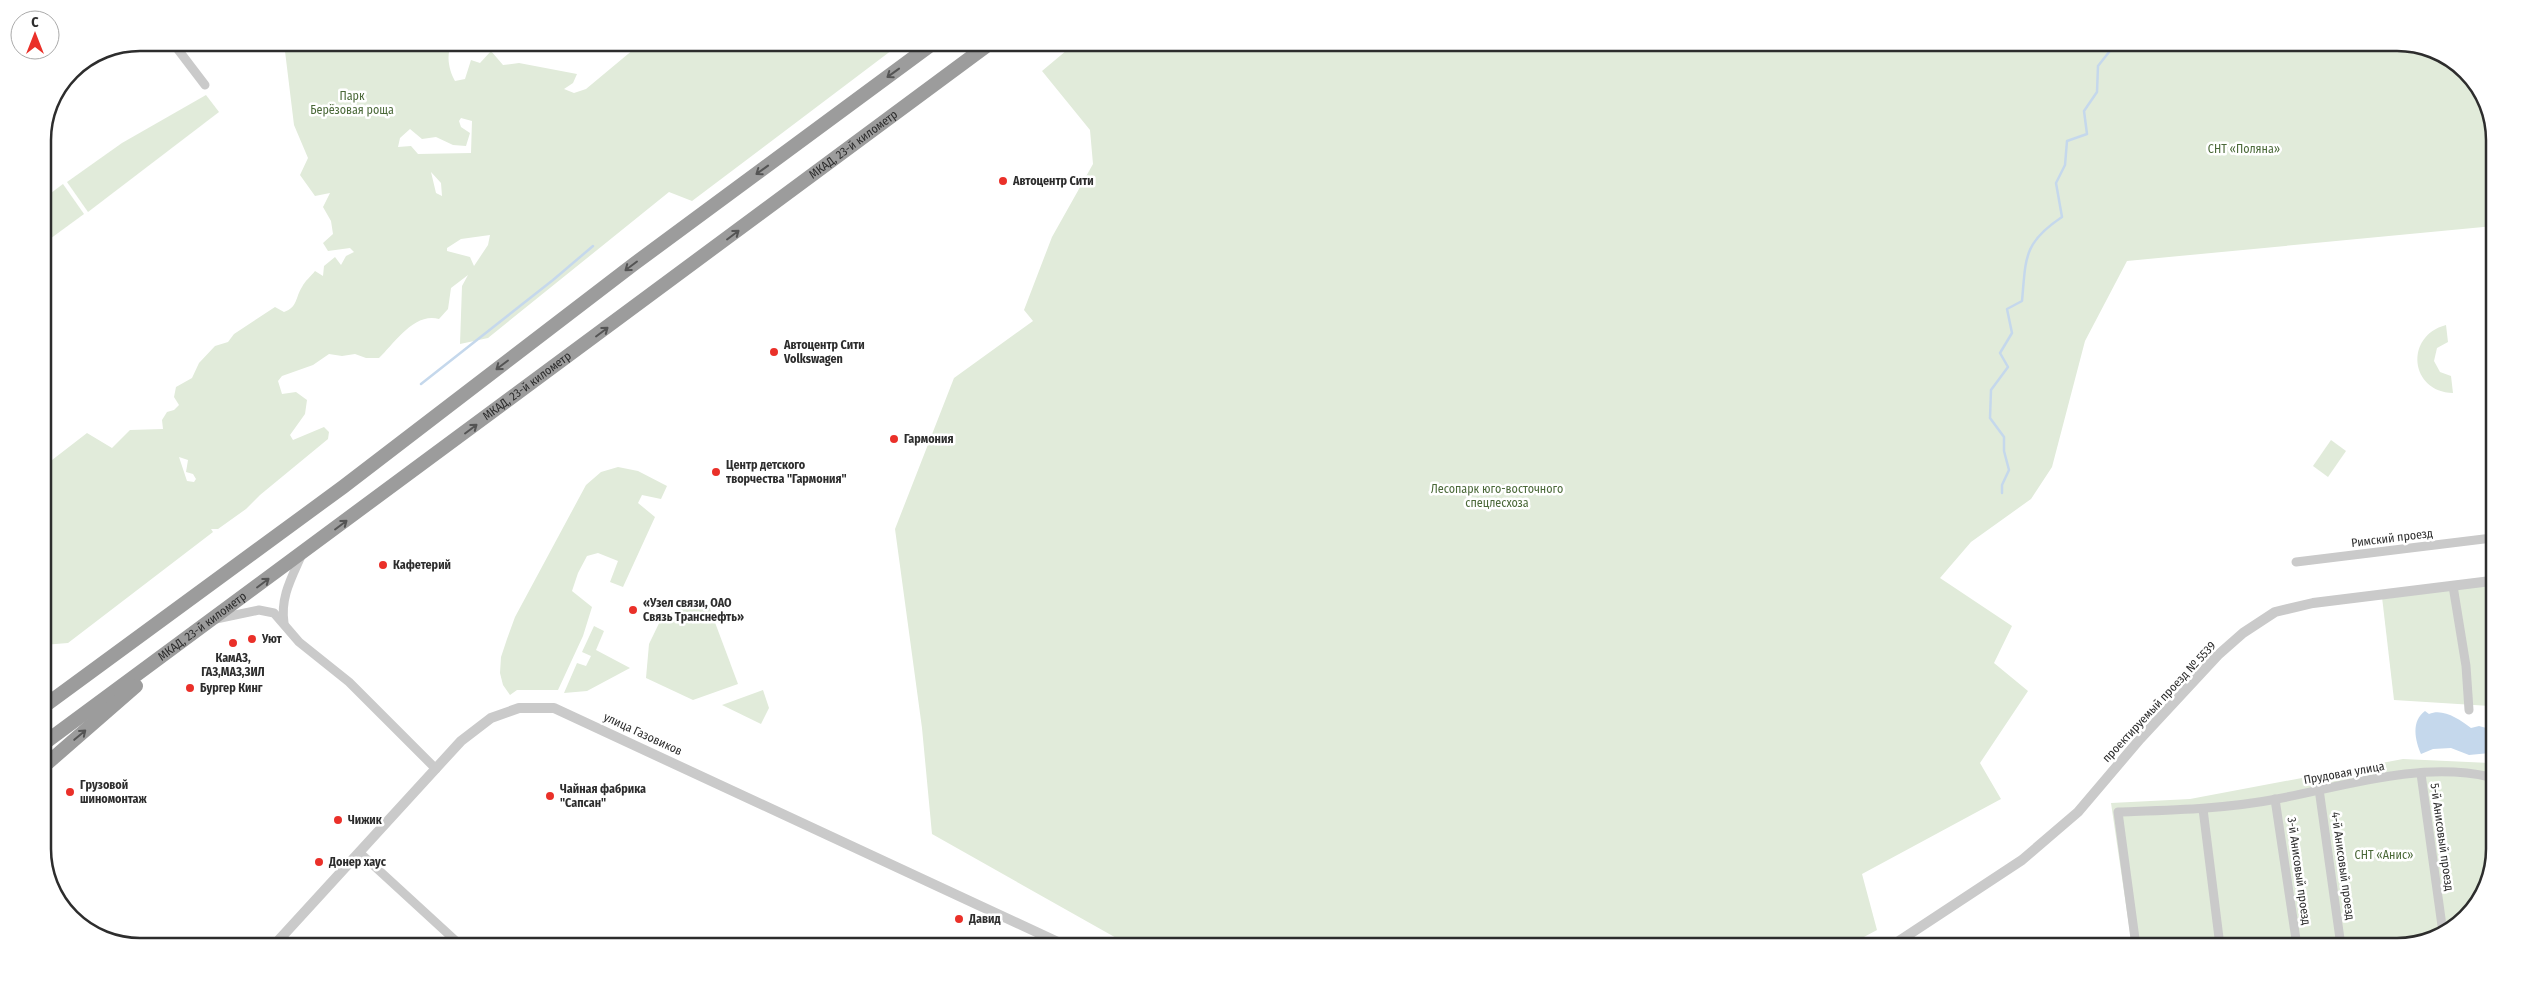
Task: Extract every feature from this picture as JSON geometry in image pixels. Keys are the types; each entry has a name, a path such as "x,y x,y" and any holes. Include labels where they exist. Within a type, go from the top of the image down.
{"highway":[{"path":"51,701 343,487 634,264 923,51"},
{"name":"МКАД, 23-й километр","path":"51,738 981,51"},
{"path":"51,760 182,643"}],"street":[{"path":"179,51 205,85"},
{"name":"Римский проезд","path":"2296,562 2486,539"},
{"path":"284,622 283,604 287,589 302,554"},
{"name":"проектируемый проезд № 5539","path":"1904,938 2022,860 2078,812 2188,685 2224,649 2275,612 2290,607 2486,582"},
{"path":"2453,586 2466,666 2469,710"},
{"path":"213,620 237,613 266,610 274,613 284,622 299,642 349,682 436,769"},
{"name":"улица Газовиков","path":"281,938 460,741 490,718 519,708 554,708 1049,938"},
{"name":"Прудовая улица","path":"2135,938 2118,812 2203,809 2276,799 2356,781 2421,774 2466,771 2486,775"},
{"name":"5-й Анисовый проезд","path":"2421,774 2442,925"},
{"name":"4-й Анисовый проезд","path":"2319,789 2340,938"},
{"name":"3-й Анисовый проезд","path":"2276,799 2296,938"},
{"path":"2203,809 2219,938"},
{"path":"360,853 453,938"}],"green space":[{"name":"Парк Берёзовая роща","path":"285,51 449,51 449,62 455,81 465,79 471,60 480,63 491,51 503,65 519,63 577,74 573,83 564,89 574,93 586,89 632,51 891,51 692,201 669,192 488,338 460,344 462,286 468,275 451,288 448,309 439,319 421,320 413,325 379,358 366,358 355,354 342,356 329,354 313,365 282,376 278,381 282,394 296,392 307,400 305,414 290,435 293,440 324,427 329,432 328,439 260,495 246,509 218,529 211,529 213,532 68,643 51,644 51,461 87,433 112,448 130,430 163,429 162,420 167,412 174,410 179,405 174,397 176,387 192,378 199,363 215,346 228,342 234,334 275,307 284,312 292,308 303,285 315,271 323,276 324,266 335,257 341,265 346,256 354,252 350,248 328,251 323,243 333,234 331,221 323,207 330,193 315,196 300,175 308,158 294,125","holes":["461,118 472,121 471,153 418,154 411,146 398,147 400,138 410,129 422,139 436,137 453,145 466,146 470,133 461,127 459,121","431,172 441,183 442,196 436,193","490,235 488,245 474,266 470,257 447,251 447,248 461,239","179,457 188,460 186,472 193,474 196,479 194,482 187,481"]},
{"name":"Лесопарк юго-восточного спецлесхоза","path":"1066,51 2403,51 2426,56 2446,66 2460,77 2477,101 2486,134 2486,227 2127,261 2085,341 2052,467 2031,499 1971,542 1940,578 2012,626 1994,663 2028,691 1980,763 2001,799 1862,874 1877,930 1862,938 1116,938 932,834 922,728 895,529 954,378 1033,321 1024,310 1052,237 1093,164 1090,130 1042,71"},
{"path":"206,95 219,112 88,212 67,182 122,143"},
{"path":"63,184 84,214 51,238 51,193"},
{"path":"2446,325 2448,342 2437,348 2434,361 2440,372 2451,376 2453,393 2439,390 2428,384 2421,374 2418,363 2418,351 2423,340 2432,331"},
{"path":"2331,440 2346,451 2328,477 2313,466"},
{"path":"618,467 638,471 667,486 661,499 642,495 638,503 655,517 623,587 610,582 618,561 598,553 587,556 578,573 572,591 592,607 583,636 558,690 517,690 510,695 503,685 500,673 501,657 515,617 586,485 601,472"},
{"path":"2486,585 2486,706 2394,700 2382,597"},
{"path":"707,601 738,684 693,700 646,678 649,644 663,615"},
{"path":"594,626 604,631 596,650 630,668 587,691 564,693 577,663 586,666 591,656 582,652"},
{"path":"763,690 769,708 761,724 722,705"},
{"name":"СНТ «Анис»","path":"2403,759 2486,763 2486,849 2484,866 2477,888 2456,916 2436,929 2414,936 2397,938 2131,938 2111,803 2190,799"}],"water":[{"path":"2425,711 2429,714 2440,712 2451,715 2471,728 2479,726 2486,728 2486,753 2469,755 2451,748 2433,749 2421,754 2417,743 2416,725"}],"waterway":[{"path":"2002,493 2002,485 2009,470 2004,451 2004,437 1990,418 1991,390 2008,367 2000,353 2012,333 2007,309 2022,301 2026,262 2033,244 2049,226 2062,217 2056,183 2065,165 2067,141 2087,134 2084,111 2097,92 2098,66 2110,51"},
{"path":"421,384 593,246"}],"place":[{"name":"Автоцентр Сити","path":"1003,181"},
{"name":"Автоцентр Сити Volkswagen","path":"774,352"},
{"name":"Гармония","path":"894,439"},
{"name":"Центр детского творчества \"Гармония\"","path":"716,472"},
{"name":"Кафетерий","path":"383,565"},
{"name":"«Узел связи, ОАО Связь Транснефть»","path":"633,610"},
{"name":"Уют","path":"252,639"},
{"name":"КамАЗ, ГАЗ,МАЗ,ЗИЛ","path":"233,643"},
{"name":"Бургер Кинг","path":"190,688"},
{"name":"Грузовой шиномонтаж","path":"70,792"},
{"name":"Чайная фабрика \"Сапсан\"","path":"550,796"},
{"name":"Чижик","path":"338,820"},
{"name":"Донер хаус","path":"319,862"},
{"name":"Давид","path":"959,919"}],"park label":[{"name":"СНТ «Поляна»","path":"2244,149"}]}
